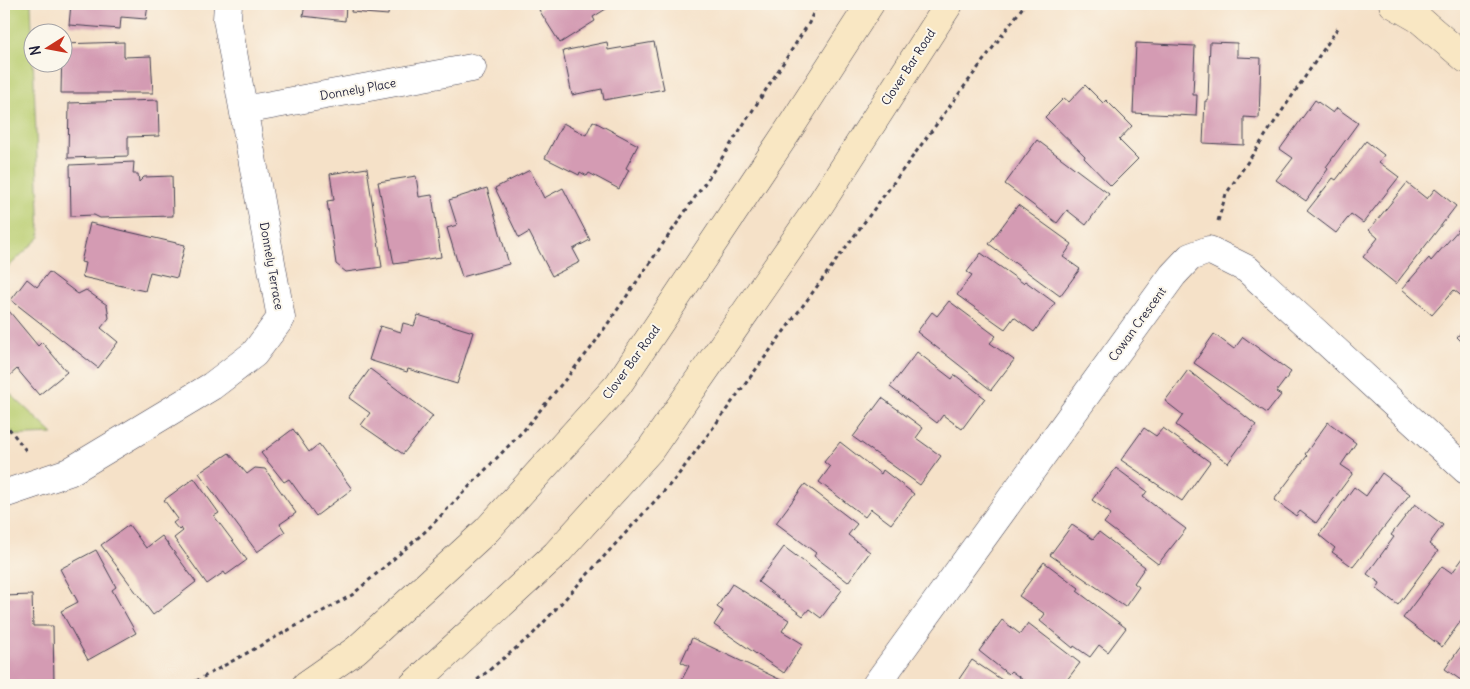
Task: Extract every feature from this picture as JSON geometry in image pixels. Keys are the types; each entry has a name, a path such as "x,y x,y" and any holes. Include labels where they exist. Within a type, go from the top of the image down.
{"main road":[{"name":"Clover Bar Road","path":"306,685 356,650 487,530 618,385 788,131 870,4"},
{"name":"Clover Bar Road","path":"413,685 556,554 650,450 821,203 949,4"},
{"path":"1392,4 1413,12 1466,59"}],"street":[{"name":"Donnely Terrace","path":"4,494 69,472 212,386 254,354 281,318 227,19 228,4"},
{"name":"Donnely Place","path":"244,110 472,68"},
{"path":"1209,250 1247,269 1466,470"},
{"name":"Cowan Crescent","path":"876,685 1173,274 1190,257 1209,250"}],"path":[{"path":"189,685 352,595 427,530 524,430 591,348 712,172 809,23 817,4"},
{"path":"471,685 532,635 676,478 1025,4"},
{"path":"1209,250 1226,194 1340,25"},
{"path":"4,422 8,427"}],"green space":[{"path":"4,4 31,4 32,22 22,22 22,72 34,72 40,237 4,271"},
{"path":"4,388 53,434 4,436"}],"building":[{"path":"71,4 148,4 146,19 121,17 120,29 72,25 72,22 69,22"},
{"path":"305,4 346,4 345,21 303,16"},
{"path":"352,4 389,4 388,15 351,12"},
{"path":"548,4 614,4 593,17 595,21 560,43 539,10"},
{"path":"124,42 124,57 151,56 153,93 61,93 61,72 72,72 72,44"},
{"path":"607,42 608,50 654,42 664,89 604,100 602,89 572,95 563,51"},
{"path":"1210,42 1237,43 1237,57 1261,58 1259,118 1244,117 1244,145 1203,143 1205,101 1208,101"},
{"path":"1136,43 1195,46 1193,95 1197,95 1196,116 1133,113"},
{"path":"1085,85 1103,103 1106,100 1132,126 1119,140 1138,159 1111,186 1084,158 1085,156 1045,117 1064,98 1069,102"},
{"path":"158,100 159,136 128,137 128,156 68,158 69,103"},
{"path":"1315,100 1333,113 1337,108 1358,123 1326,167 1328,169 1306,201 1276,180 1293,158 1280,149"},
{"path":"593,121 638,145 626,168 629,170 619,189 589,173 587,176 580,172 579,175 545,158 563,123 586,135"},
{"path":"1037,140 1109,194 1086,225 1067,210 1057,223 1005,184"},
{"path":"1366,141 1384,155 1379,162 1399,177 1363,223 1351,214 1336,233 1307,211 1333,178 1336,180"},
{"path":"134,162 133,174 138,174 139,182 144,177 172,176 173,216 100,218 94,215 71,216 70,165"},
{"path":"367,168 382,267 346,272 336,264 327,201 334,200 330,174"},
{"path":"530,170 544,198 563,188 590,240 573,249 580,262 552,276 529,232 519,238 495,188"},
{"path":"416,176 419,197 432,195 441,257 394,264 378,182"},
{"path":"1407,183 1427,199 1435,189 1456,206 1396,284 1363,257 1378,238 1369,230"},
{"path":"487,188 509,264 462,277 447,228 457,225 449,200"},
{"path":"1018,205 1072,244 1063,257 1080,269 1060,296 989,244"},
{"path":"90,223 185,245 177,278 150,272 145,291 82,277 85,263 81,262"},
{"path":"1460,228 1466,233 1466,294 1464,298 1454,290 1432,315 1402,289 1429,258 1431,261"},
{"path":"981,253 1055,303 1034,332 1014,317 1005,329 957,295 972,275 967,272"},
{"path":"49,272 78,294 86,290 107,305 109,318 101,328 118,342 98,368 11,300 27,279 37,287"},
{"path":"949,301 996,336 990,343 1014,360 991,390 917,332 932,312 937,316"},
{"path":"4,305 38,346 42,342 67,372 39,395 17,369 7,378 4,374"},
{"path":"418,315 473,332 457,384 408,369 407,372 369,360 380,326 401,332 403,323 414,326"},
{"path":"1466,327 1466,346 1457,337"},
{"path":"1214,334 1234,349 1243,337 1291,372 1276,392 1281,395 1267,413 1194,363"},
{"path":"917,352 952,379 955,375 985,398 962,429 943,415 937,423 890,387"},
{"path":"370,369 433,416 403,454 361,425 370,413 349,398"},
{"path":"1188,370 1256,425 1228,463 1176,425 1183,415 1165,401"},
{"path":"882,398 923,428 916,438 941,456 920,485 853,437"},
{"path":"1328,422 1356,443 1341,465 1353,473 1316,523 1300,511 1296,516 1274,500 1307,456 1305,454"},
{"path":"1144,428 1156,436 1163,428 1210,462 1182,501 1121,460"},
{"path":"293,429 309,452 319,444 352,489 316,516 289,479 284,482 261,453"},
{"path":"840,442 881,474 883,470 914,494 891,524 871,509 865,517 819,482 830,467 824,462"},
{"path":"229,453 247,474 255,468 265,469 296,513 280,524 285,532 257,552 199,473"},
{"path":"1116,468 1147,491 1143,497 1186,529 1158,564 1104,523 1111,514 1092,500"},
{"path":"1382,473 1410,494 1353,567 1332,552 1335,548 1319,535 1354,487 1366,496"},
{"path":"194,478 219,513 214,516 247,560 226,575 224,572 207,584 174,538 183,531 181,528 179,530 173,523 178,519 164,500"},
{"path":"805,484 857,524 848,535 870,552 848,582 814,556 816,553 776,523"},
{"path":"1415,504 1443,525 1429,544 1438,551 1398,605 1377,589 1380,583 1367,574 1394,537 1391,535"},
{"path":"129,525 146,548 162,536 196,582 153,615 101,545"},
{"path":"1072,525 1093,539 1099,532 1145,567 1134,583 1139,587 1125,607 1050,555"},
{"path":"784,547 842,590 821,618 809,609 803,616 758,582"},
{"path":"96,550 116,587 112,590 136,633 88,660 61,611 78,602 60,569"},
{"path":"1466,554 1466,614 1442,647 1403,618 1442,566 1452,573"},
{"path":"1044,562 1079,588 1077,591 1126,628 1108,652 1099,645 1090,657 1074,646 1073,648 1040,621 1045,614 1019,596"},
{"path":"732,584 789,620 782,631 803,644 784,673 714,625 723,611 717,607"},
{"path":"32,595 33,626 53,626 54,685 4,685 4,596"},
{"path":"1002,620 1020,634 1028,623 1080,663 1063,685 1030,685 1011,671 1008,674 979,651"},
{"path":"692,638 781,680 778,685 679,685 689,666 681,662"},
{"path":"1466,639 1466,681 1465,683 1445,669"},
{"path":"972,660 1008,684 955,685"}]}
